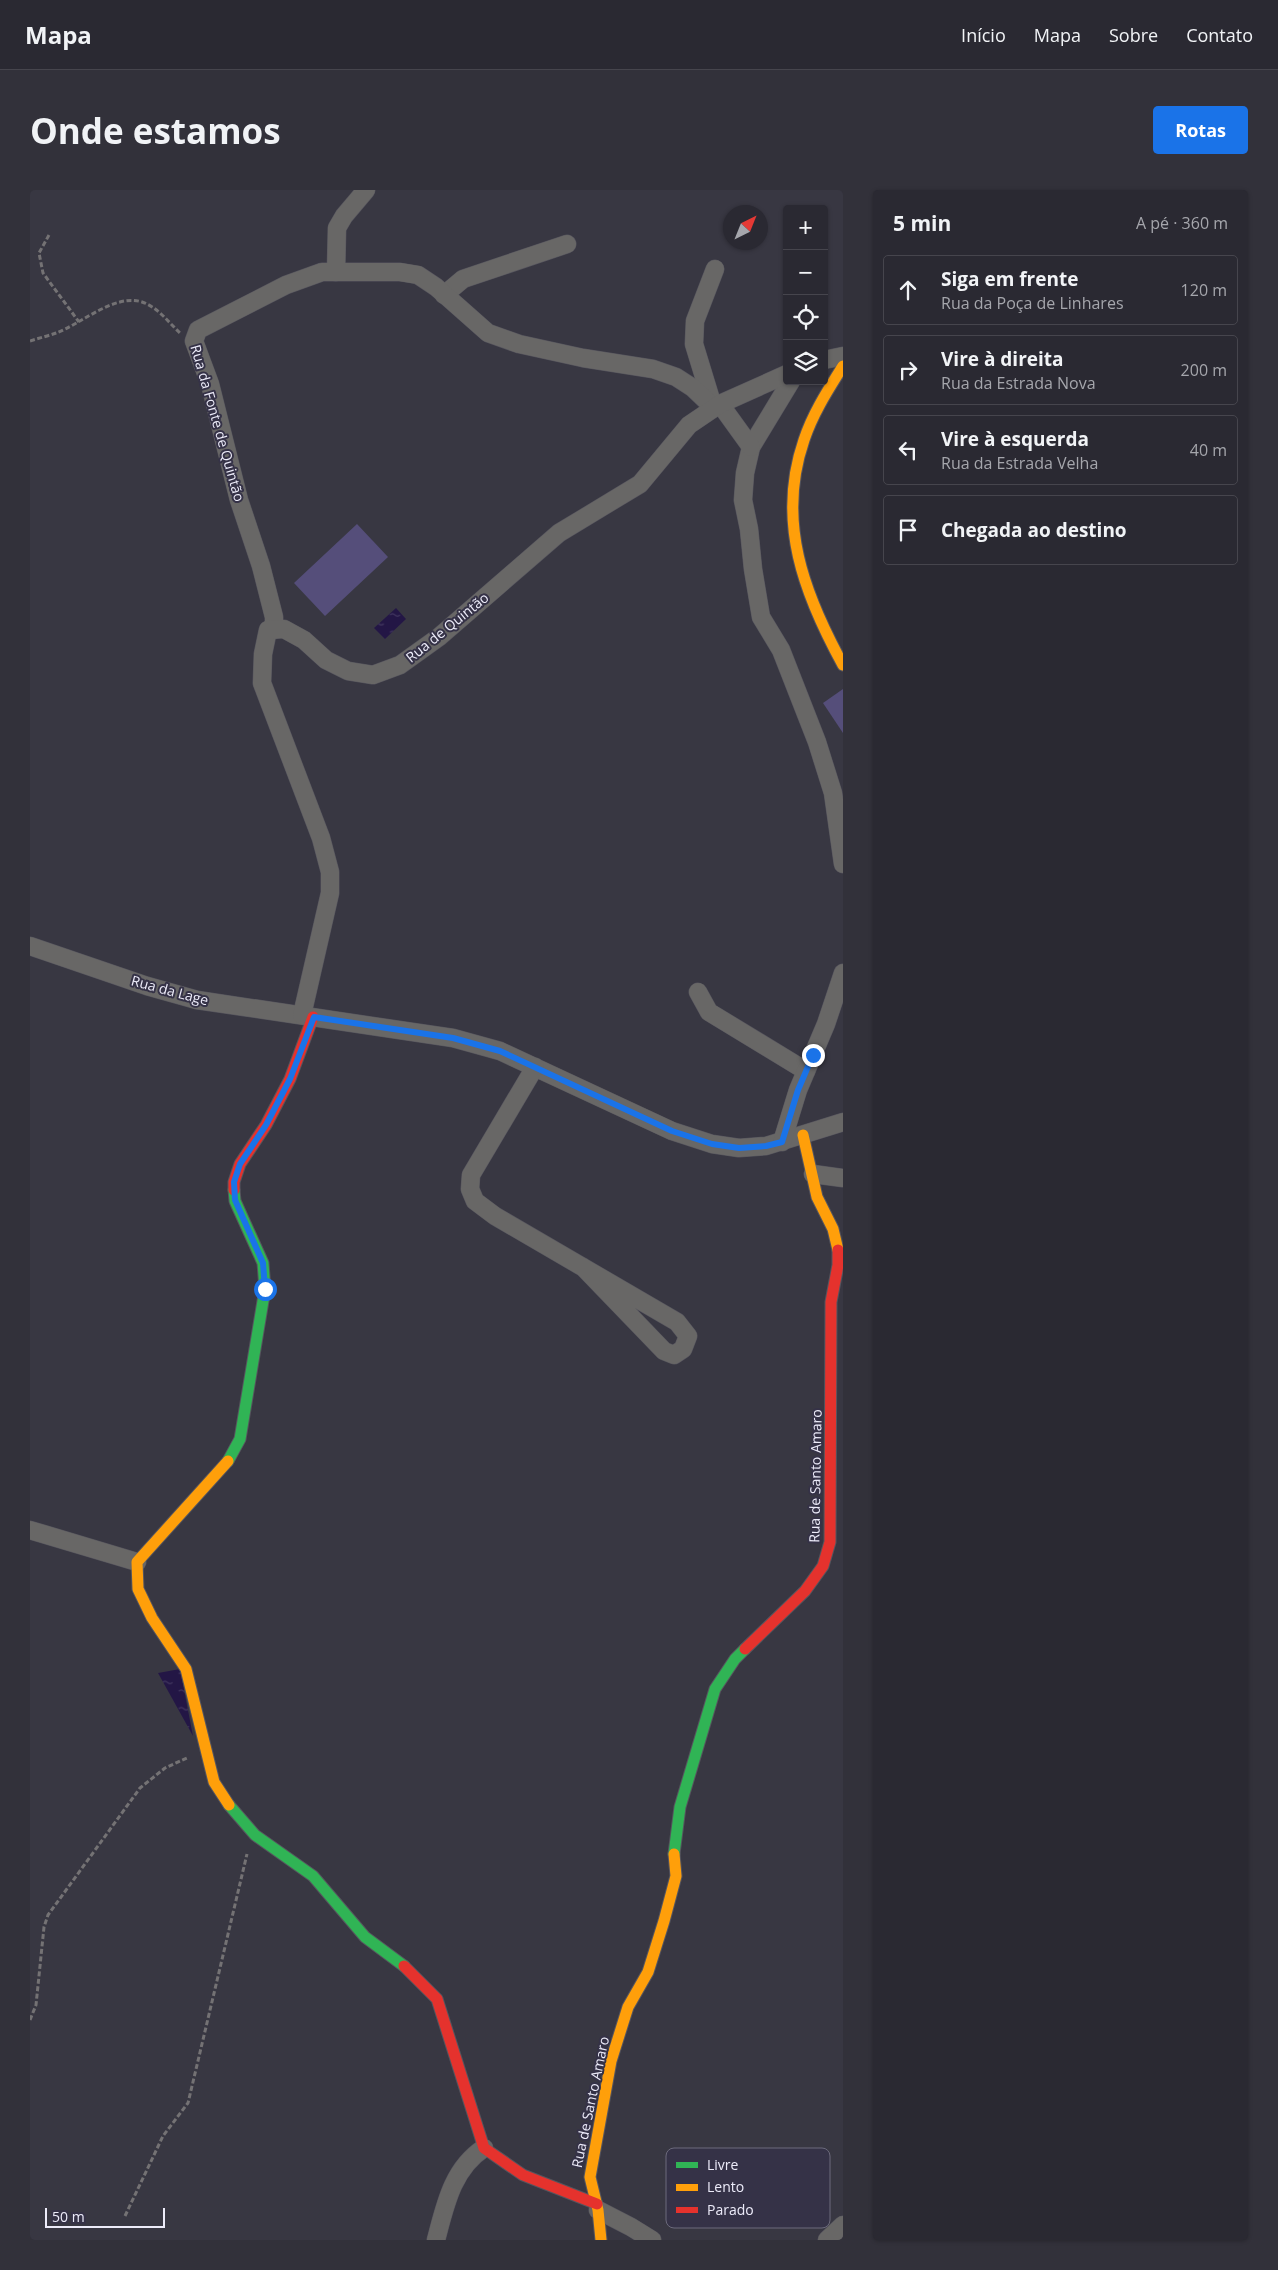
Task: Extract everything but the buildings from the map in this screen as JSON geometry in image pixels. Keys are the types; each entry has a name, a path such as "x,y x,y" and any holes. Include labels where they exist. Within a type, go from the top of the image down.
{"street":[{"path":"336,272 337,228 344,216 366,190"},
{"path":"444,295 463,279 567,244"},
{"path":"715,269 695,322 694,344 705,384 717,406 751,446"},
{"name":"Rua da Fonte de Quintão","path":"274,630 274,617 261,566 239,500 210,384 194,341 198,330 248,303 286,285 322,272 400,272 418,275 488,332 528,346 583,358 653,369 676,377 717,406"},
{"path":"828,359 843,356"},
{"path":"843,366 817,408 806,435 796,469 792,498 794,541 800,575 811,606 826,638 843,665"},
{"name":"Rua de Quintão","path":"274,630 284,629 304,640 326,660 348,671 373,675 400,665 439,637 559,533 640,484 689,425 717,406 783,376"},
{"path":"789,385 751,446 745,474 743,500 749,529 752,569 761,617 781,650 817,742 833,792 843,864"},
{"path":"274,630 268,630 263,654 262,683 321,838 330,872 330,893 308,1016 290,1079 266,1125 240,1164 234,1182 235,1200 263,1263 265,1289 240,1439 226,1466 174,1519 137,1562 138,1589 152,1618 186,1669 214,1782 235,1813 256,1835 313,1876 365,1936 405,1967 437,1999 484,2148 501,2164 598,2207 652,2240"},
{"name":"Rua da Lage","path":"30,946 147,986 197,1000 453,1038 500,1051 672,1131 712,1144 739,1148 766,1146 843,1122"},
{"path":"782,1142 806,1071 826,1024 843,973"},
{"path":"698,992 709,1012 806,1071"},
{"path":"535,1067 471,1175 470,1189 475,1201 495,1216 583,1267 677,1322 688,1336 684,1349 674,1355 664,1351 583,1267"},
{"name":"Rua de Santo Amaro","path":"601,2240 598,2207 590,2177 611,2061 628,2007 648,1972 664,1921 676,1876 674,1850 680,1807 715,1689 734,1659 805,1591 823,1566 830,1542 831,1302 838,1265 838,1250 833,1229 816,1197 813,1174 803,1135"},
{"path":"813,1174 843,1178"},
{"path":"30,1530 137,1562"},
{"path":"436,2240 448,2193 461,2171 476,2153 484,2148"},
{"path":"827,2240 843,2225"}],"path":[{"path":"49,235 38,254 43,273 79,322"},
{"path":"30,341 57,333 127,299 143,302 160,313 181,335 194,341"},
{"path":"30,2020 36,2005 44,1927 48,1915 140,1788 165,1768 207,1750"},
{"path":"125,2216 164,2136 188,2103 248,1848 256,1835"}],"shaded area":[{"path":"357,524 388,557 325,616 294,583"},
{"path":"843,689 843,733 823,703"}],"water":[{"path":"396,608 406,619 385,639 374,628"},
{"path":"180,1669 193,1736 158,1673"}],"traffic: fast":[{"path":"228,1461 240,1439 265,1289 263,1263 235,1201 234,1190"},
{"path":"674,1854 680,1807 715,1689 735,1659 745,1649"},
{"path":"229,1805 255,1835 313,1876 365,1937 404,1966"}],"traffic: slow":[{"path":"843,366 821,402 804,440 796,470 793,499 794,528 798,556 806,584 829,638 843,665"},
{"path":"803,1135 817,1197 833,1229 838,1250"},
{"path":"228,1461 137,1562 138,1589 152,1618 186,1669 214,1782 229,1805"},
{"path":"601,2240 598,2210 590,2177 611,2061 628,2007 648,1972 664,1921 676,1876 674,1854"}],"traffic: jam":[{"path":"234,1190 234,1182 240,1164 266,1125 290,1079 313,1017"},
{"path":"745,1649 805,1591 823,1566 830,1542 831,1302 838,1265 838,1250"},
{"path":"404,1966 437,1999 484,2148 523,2175 597,2204"}],"route":[{"path":"265,1289 263,1263 235,1200 234,1182 240,1164 266,1125 290,1079 314,1017 453,1038 500,1051 672,1131 712,1144 739,1148 766,1146 782,1142 798,1090 813,1055"}]}
